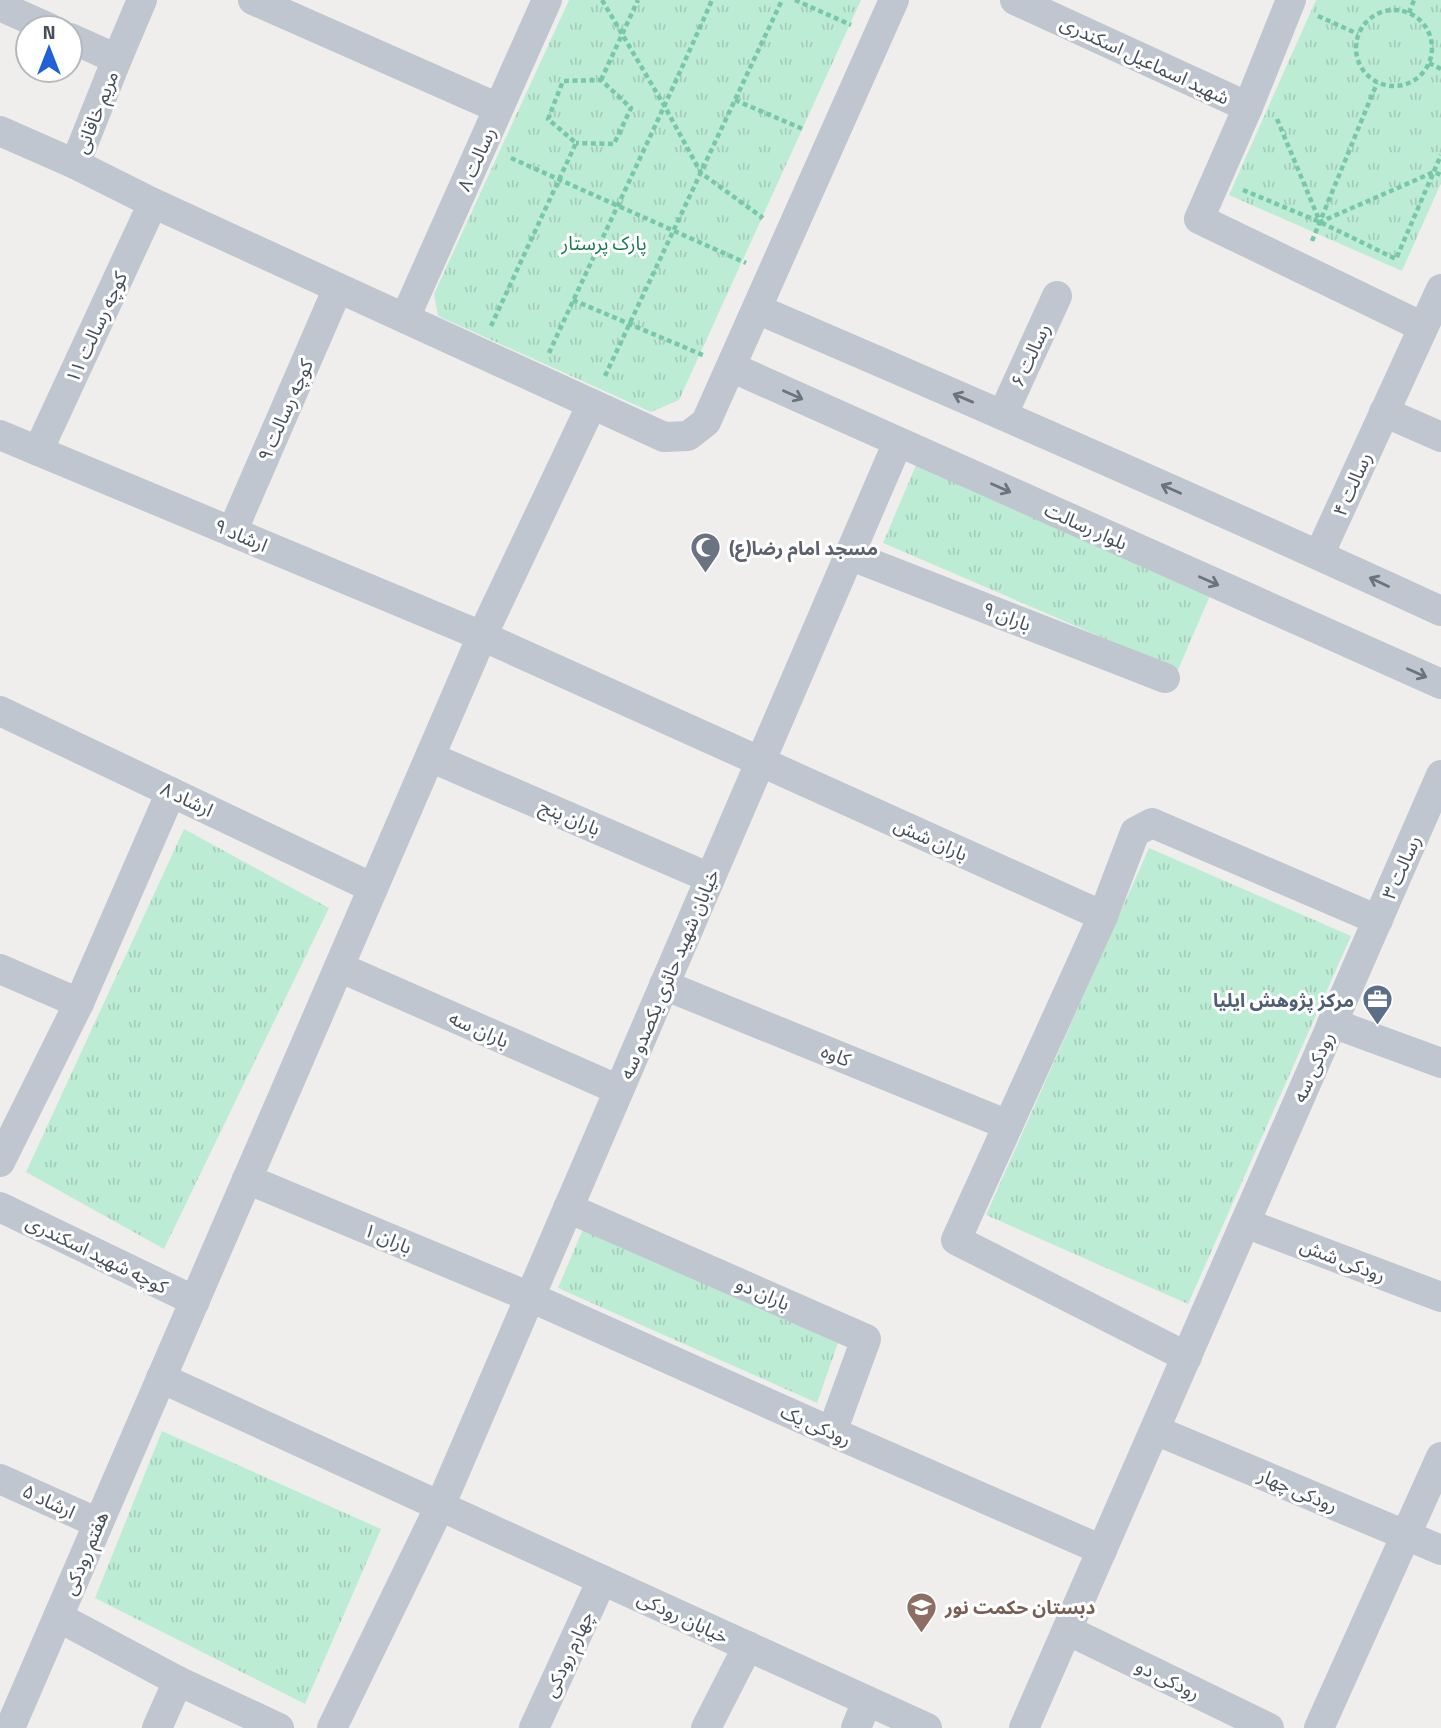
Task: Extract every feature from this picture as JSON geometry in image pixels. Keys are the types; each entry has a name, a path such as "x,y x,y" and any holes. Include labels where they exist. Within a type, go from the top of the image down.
{"street":[{"name":"مریم خاقانی","path":"75,164 142,0"},
{"path":"253,0 498,108"},
{"name":"رسالت ۸","path":"405,318 547,0"},
{"path":"0,131 664,437 688,436 706,422 894,0"},
{"name":"شهید اسماعیل اسکندری","path":"1015,0 1248,107 1291,0"},
{"path":"0,6 18,14"},
{"path":"84,44 117,59"},
{"path":"1248,107 1199,219 1423,327"},
{"name":"کوچه رسالت ۱۱","path":"38,451 153,203"},
{"name":"کوچه رسالت ۹","path":"232,532 338,288"},
{"name":"رسالت ۴","path":"1320,555 1441,289"},
{"name":"رسالت ۶","path":"1003,415 1057,296"},
{"path":"757,309 1003,415 1441,611"},
{"name":"بلوار رسالت","path":"731,368 1441,684"},
{"name":"هفتم رودکی","path":"10,1728 482,636 592,404"},
{"path":"1384,412 1441,437"},
{"name":"ارشاد ۹","path":"0,435 482,636 760,762"},
{"name":"خیابان شهید حائری یکصدو سه","path":"332,1728 440,1506 898,442"},
{"name":"باران ۹","path":"849,555 1166,678"},
{"name":"ارشاد ۸","path":"0,710 373,888"},
{"name":"باران پنج","path":"430,757 710,878"},
{"name":"باران شش","path":"760,762 1103,916"},
{"name":"رسالت ۳","path":"1377,920 1441,775"},
{"path":"0,1162 79,1003 171,792"},
{"path":"1187,1357 956,1240 1103,916 1135,832 1152,823 1377,920"},
{"name":"رودکی سه","path":"1024,1728 1377,920"},
{"name":"باران سه","path":"339,967 619,1090"},
{"path":"0,969 79,1003"},
{"name":"کاوه","path":"664,985 1008,1125"},
{"path":"1332,1023 1441,1063"},
{"name":"باران ۱","path":"247,1179 530,1297"},
{"name":"کوچه شهید اسکندری","path":"0,1207 195,1301"},
{"name":"باران دو","path":"568,1208 866,1339 832,1432"},
{"name":"رودکی شش","path":"1245,1223 1441,1297"},
{"name":"رودکی یک","path":"530,1297 1102,1550"},
{"name":"خیابان رودکی","path":"161,1378 927,1728"},
{"name":"رودکی چهار","path":"1155,1430 1441,1550"},
{"path":"1318,1728 1441,1457"},
{"name":"ارشاد ۵","path":"0,1479 98,1523"},
{"name":"چهارم رودکی","path":"534,1728 602,1580"},
{"path":"58,1617 178,1681 279,1728"},
{"name":"رودکی دو","path":"1067,1630 1269,1728"},
{"path":"706,1728 748,1646"},
{"path":"157,1728 178,1681"},
{"path":"856,1728 867,1701"}],"path":[{"path":"602,0 701,173 789,238"},
{"path":"601,80 638,0"},
{"path":"537,379 665,107 712,0"},
{"path":"592,404 782,0"},
{"path":"795,0 878,36"},
{"path":"1409,13 1414,0"},
{"path":"1322,8 1318,16 1358,34"},
{"path":"1394,9 1409,13 1421,21 1430,34 1432,48 1429,63 1420,76 1407,85 1392,87 1377,83 1365,74 1358,62 1355,48 1358,34 1366,21 1379,13 1394,9"},
{"path":"1429,63 1441,69"},
{"path":"601,80 631,108 614,144 576,143 548,119 563,81 601,80"},
{"path":"1301,268 1377,83"},
{"path":"735,100 831,141"},
{"path":"1270,128 1275,115 1320,222"},
{"path":"478,352 576,143"},
{"path":"482,145 772,275"},
{"path":"1243,190 1320,222 1395,259 1441,155"},
{"path":"1320,222 1434,172 1441,175"},
{"path":"573,300 731,368"}],"green space":[{"name":"پارک پرستار","path":"569,0 861,0 679,400 651,412 438,316 434,294"},
{"path":"1316,0 1441,0 1441,183 1402,271 1229,195"},
{"path":"916,465 1212,591 1178,670 883,543"},
{"path":"184,829 329,908 164,1249 26,1172"},
{"path":"1149,848 1351,936 1188,1304 986,1215"},
{"path":"586,1222 841,1334 817,1403 558,1288"},
{"path":"162,1431 381,1529 305,1704 95,1598"}],"place":[{"name":"مسجد امام رضا(ع)","path":"706,575"},
{"name":"مرکز پژوهش ایلیا","path":"1377,1027"},
{"name":"دبستان حکمت نور","path":"922,1634"}]}
